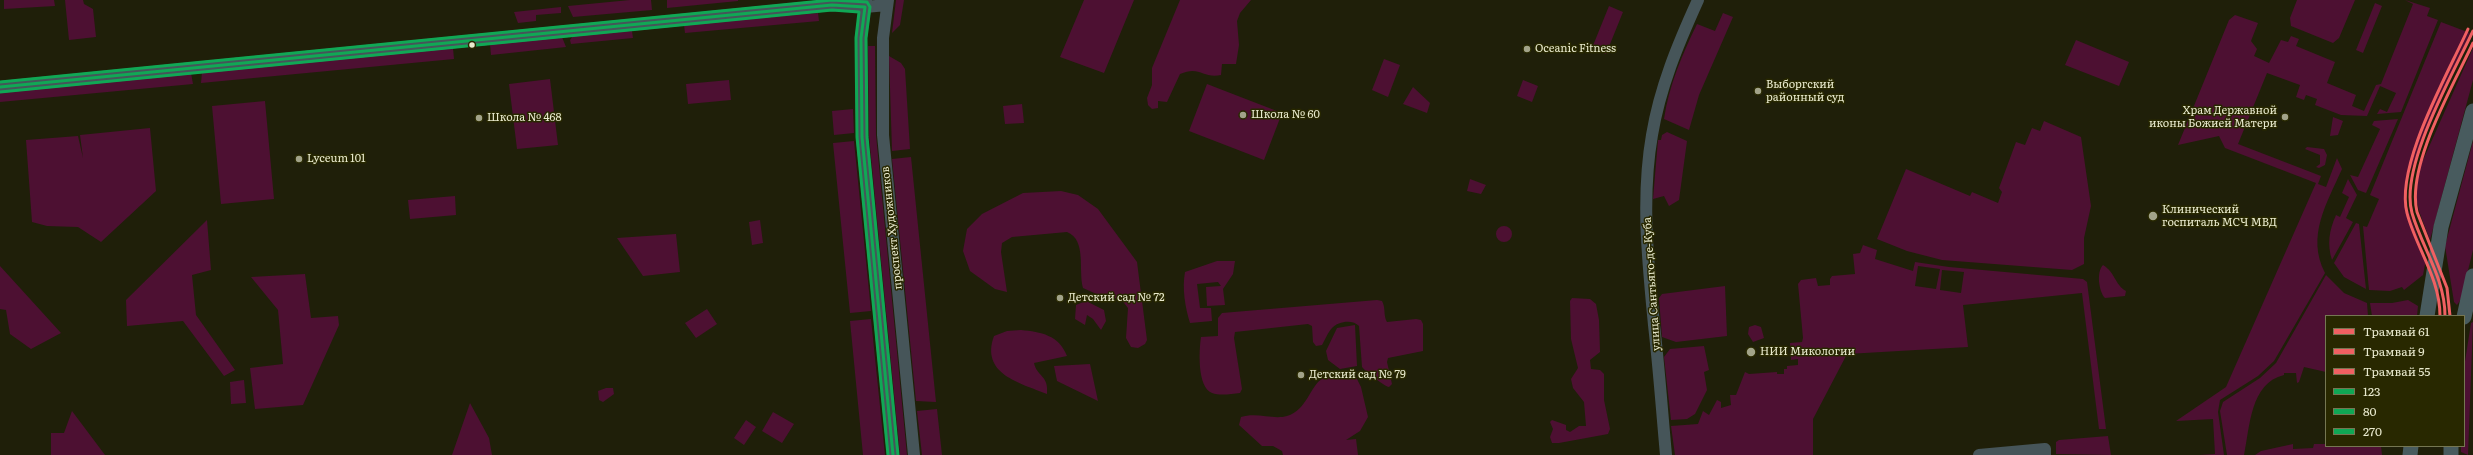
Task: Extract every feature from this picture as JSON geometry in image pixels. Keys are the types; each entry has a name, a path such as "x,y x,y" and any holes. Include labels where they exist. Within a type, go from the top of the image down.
{"main road":[{"path":"2427,315 2442,227 2473,111"},
{"path":"2464,315 2473,276"}],"street":[{"path":"0,79 810,0"},
{"name":"улица Сантьяго-де-Куба","path":"1666,455 1649,278 1646,205 1652,137 1656,112 1673,57 1698,0"},
{"path":"0,86 867,2 887,2"},
{"name":"проспект Художников","path":"867,2 861,46 862,137 893,455"},
{"name":"проспект Художников","path":"887,2 883,38 883,135 914,455"},
{"path":"1979,455 2044,448 2045,455"}],"shaded area":[{"path":"4,0 54,0 55,6 4,9"},
{"path":"65,0 83,0 84,4 93,9 96,37 69,40"},
{"path":"630,0 651,0 652,10 573,17 568,6"},
{"path":"667,0 738,0 738,1 667,8"},
{"path":"896,0 904,0 900,25 892,33"},
{"path":"1084,0 1134,0 1104,73 1060,57"},
{"path":"1180,0 1251,0 1240,13 1237,21 1239,45 1236,64 1222,64 1221,75 1215,76 1197,71 1180,74 1167,102 1158,101 1158,108 1152,109 1148,105 1147,98 1152,85 1152,68"},
{"path":"2297,0 2355,0 2339,38 2333,43 2291,26 2290,18"},
{"path":"2405,0 2430,8 2427,16 2438,20 2401,112 2377,114 2380,109 2387,112 2396,93 2380,86 2367,116 2341,115 2315,105 2317,99 2306,95 2304,100 2296,97 2300,85 2267,73 2238,144 2321,176 2318,184 2326,187 2337,158 2342,169 2325,207 2318,233 2320,259 2325,273 2274,361 2258,376 2220,400 2218,412 2224,455 2200,455 2215,454 2213,419 2176,421 2226,387 2316,183 2225,148 2219,136 2178,145 2229,20 2235,15 2258,23 2251,41 2257,49 2254,56 2269,63 2281,40 2288,42 2291,36 2299,39 2296,46 2335,62 2327,83 2356,95 2352,106 2364,111 2376,85 2381,84 2413,4"},
{"path":"2375,3 2382,6 2363,53 2356,50"},
{"path":"1609,6 1623,12 1606,54 1592,48"},
{"path":"561,7 561,13 536,15 536,21 518,23 514,12"},
{"path":"818,13 819,21 685,33 684,25"},
{"path":"1723,13 1733,17 1699,95 1689,130 1664,119 1669,94 1681,59 1697,24 1715,31"},
{"path":"2441,22 2470,33 2408,176 2405,191 2407,207 2426,259 2423,275 2404,290 2402,287 2390,291 2369,290 2363,226 2367,227 2379,199 2370,195"},
{"path":"632,31 633,38 571,44 570,40 573,36"},
{"path":"562,37 566,47 491,55 490,44"},
{"path":"2076,40 2129,62 2119,86 2065,65"},
{"path":"868,46 875,46 876,135 907,455 900,455 869,136"},
{"path":"453,48 454,59 201,83 202,72"},
{"path":"2473,48 2473,80 2430,240 2416,196 2417,178 2420,167"},
{"path":"889,56 901,63 905,69 910,149 892,151"},
{"path":"1384,59 1400,65 1388,97 1372,90"},
{"path":"191,73 193,84 0,102 0,92"},
{"path":"550,79 558,145 517,149 509,84"},
{"path":"729,80 731,100 688,104 686,84"},
{"path":"1523,80 1538,86 1532,102 1517,96"},
{"path":"1207,84 1282,113 1264,160 1189,131"},
{"path":"1413,87 1430,103 1427,113 1403,104"},
{"path":"265,101 274,199 221,204 212,106"},
{"path":"1022,104 1024,123 1005,124 1003,106"},
{"path":"853,109 854,133 834,135 832,111"},
{"path":"2333,117 2343,121 2338,135 2330,136"},
{"path":"2398,119 2366,193 2358,190 2350,175 2358,177 2380,129 2372,125 2374,121"},
{"path":"2044,121 2081,137 2091,206 2084,238 2084,264 2072,270 1942,260 1907,251 1877,239 1906,169 1970,196 1972,192 1998,203 2002,192 1999,188 2016,142 2025,145 2032,128 2040,131"},
{"path":"150,128 156,191 101,242 78,227 47,226 32,222 26,140 78,136 83,158 80,135"},
{"path":"1667,132 1687,141 1679,200 1669,206 1664,196 1653,199 1658,140 1661,140 1662,135"},
{"path":"854,141 871,311 850,313 833,143"},
{"path":"2473,141 2473,250 2461,299 2457,305 2454,302 2445,246"},
{"path":"2307,147 2324,149 2327,155 2325,165 2319,168 2316,167 2320,164 2320,155 2305,149"},
{"path":"911,157 936,402 916,401 892,159"},
{"path":"1470,179 1486,185 1481,194 1467,191"},
{"path":"2348,179 2357,195 2346,218 2353,222 2332,260 2329,243 2330,232 2336,215 2340,217 2349,197 2342,193"},
{"path":"1061,191 1078,195 1098,209 1137,262 1147,340 1145,344 1138,348 1131,347 1126,338 1128,308 1121,299 1101,296 1083,288 1080,248 1073,236 1067,232 1012,237 1002,243 1001,252 1007,292 995,289 970,271 963,251 967,229 982,214 1023,193"},
{"path":"455,196 456,215 410,219 408,200"},
{"path":"207,220 211,270 192,275 196,315 235,370 224,376 183,321 127,326 126,300"},
{"path":"760,220 763,243 752,245 749,222"},
{"path":"2356,223 2359,224 2366,289 2344,277 2334,263"},
{"path":"1501,226 1507,226 1512,231 1510,240 1507,242 1501,242 1496,237 1496,231"},
{"path":"676,234 680,272 643,276 617,238"},
{"path":"1863,245 1877,250 1875,259 1913,271 1915,262 1949,267 2083,279 2087,282 2106,429 2099,429 2082,293 1963,305 1968,347 1847,354 1813,419 1813,455 1675,455 1671,426 1698,424 1703,411 1709,415 1717,400 1721,402 1721,408 1731,405 1730,395 1736,395 1745,372 1749,374 1777,372 1777,374 1784,374 1784,369 1787,369 1787,366 1798,365 1798,359 1791,360 1790,343 1802,342 1803,338 1798,284 1801,280 1816,278 1818,286 1830,285 1830,279 1832,276 1855,274 1853,254 1860,253","holes":["1918,266 1940,269 1936,289 1915,286","1942,270 1964,272 1961,293 1940,290"]},
{"path":"1217,261 1235,261 1233,274 1223,289 1225,305 1207,306 1206,287 1221,286 1218,282 1197,284 1200,308 1211,308 1212,321 1190,323 1184,298 1185,272"},
{"path":"2103,265 2110,271 2119,285 2126,291 2125,296 2105,298 2101,291 2099,282 2100,272"},
{"path":"0,266 61,333 31,349 10,334 6,310 0,309"},
{"path":"305,274 311,318 338,316 339,325 303,405 255,409 250,368 283,364 278,310 251,277"},
{"path":"2326,275 2344,293 2367,303 2368,315 2325,315 2325,372 2304,367 2299,382 2297,383 2296,373 2284,373 2284,375 2273,380 2264,387 2258,396 2250,419 2244,455 2227,455 2220,411 2223,402 2260,378 2276,363"},
{"path":"1725,286 1727,336 1676,342 1662,337 1659,298 1662,294"},
{"path":"1572,298 1590,299 1596,304 1599,320 1600,352 1590,360 1591,369 1600,370 1604,374 1604,400 1610,429 1608,434 1552,443 1550,437 1553,429 1550,422 1552,420 1566,425 1566,430 1570,432 1579,426 1586,426 1584,402 1573,388 1571,379 1578,368 1571,339 1570,301"},
{"path":"1377,300 1382,301 1387,322 1416,319 1421,320 1423,324 1423,351 1388,358 1387,362 1392,384 1389,387 1362,367 1359,326 1353,322 1342,322 1338,324 1332,328 1322,345 1316,346 1313,342 1312,326 1308,324 1235,332 1234,338 1242,389 1240,393 1215,394 1207,389 1204,384 1200,368 1201,337 1218,336 1218,318 1222,313"},
{"path":"2408,300 2418,306 2417,315 2372,315 2370,303 2392,303"},
{"path":"1086,301 1104,310 1106,321 1101,330 1093,319 1087,315 1085,325 1075,319 1076,305"},
{"path":"707,309 717,324 696,338 685,323"},
{"path":"871,319 885,455 863,455 850,321"},
{"path":"2473,322 2468,455 2461,452 2461,447 2465,447 2465,362 2471,323"},
{"path":"1355,325 1357,366 1340,369 1328,360 1326,351 1337,328"},
{"path":"1755,325 1761,327 1764,338 1753,342 1748,334 1749,327"},
{"path":"1021,330 1036,332 1054,339 1064,349 1067,356 1034,363 1045,380 1047,394 1025,386 1005,375 997,368 993,360 991,349 994,336 1007,331"},
{"path":"1704,346 1709,370 1704,372 1707,390 1695,414 1687,419 1671,420 1664,357 1670,349"},
{"path":"1090,364 1098,401 1057,381 1054,366"},
{"path":"1337,374 1355,375 1361,387 1368,417 1360,431 1346,440 1356,439 1358,455 1283,455 1282,451 1273,446 1262,446 1239,425 1241,417 1253,415 1282,417 1294,413 1304,404 1318,382 1324,378"},
{"path":"244,380 246,403 231,404 230,382"},
{"path":"606,388 613,388 614,394 603,402 599,400 598,391"},
{"path":"470,403 489,438 492,455 452,455"},
{"path":"937,409 942,455 922,455 917,411"},
{"path":"72,411 105,455 51,455 51,433 64,433"},
{"path":"773,412 794,424 782,443 762,431"},
{"path":"746,420 756,427 744,445 734,438"},
{"path":"2108,436 2111,455 2056,454 2056,442 2059,440"},
{"path":"2293,444 2293,449 2313,448 2314,444 2325,444 2325,447 2381,447 2382,455 2255,455 2261,451"}],"tram line":[{"name":"55","path":"2440,315 2439,302 2432,276 2407,213 2405,193 2409,170 2416,146 2437,94 2468,29"},
{"name":"61","path":"2445,315 2441,289 2416,226 2412,213 2410,194 2413,171 2430,121 2441,95 2473,31"},
{"name":"9","path":"2450,315 2447,288 2417,212 2415,193 2418,172 2433,126 2473,43"}],"transit line":[{"name":"270","path":"0,82 832,0 867,2 870,7 866,38 867,137 898,455"},
{"name":"123","path":"0,87 832,5 865,7 861,38 862,137 893,455"},
{"name":"80","path":"0,92 832,10 859,12 856,38 857,137 888,455"}],"place":[{"name":"Oceanic Fitness","path":"1527,49"},
{"name":"Выборгский районный суд","path":"1758,91"},
{"name":"Школа № 60","path":"1243,115"},
{"name":"Храм Державной иконы Божией Матери","path":"2285,117"},
{"name":"Школа № 468","path":"479,118"},
{"name":"Lyceum 101","path":"299,159"},
{"name":"Клинический госпиталь МСЧ МВД","path":"2153,216"},
{"name":"Детский сад № 72","path":"1060,298"},
{"name":"НИИ Микологии","path":"1751,352"},
{"name":"Детский сад № 79","path":"1301,375"}]}
